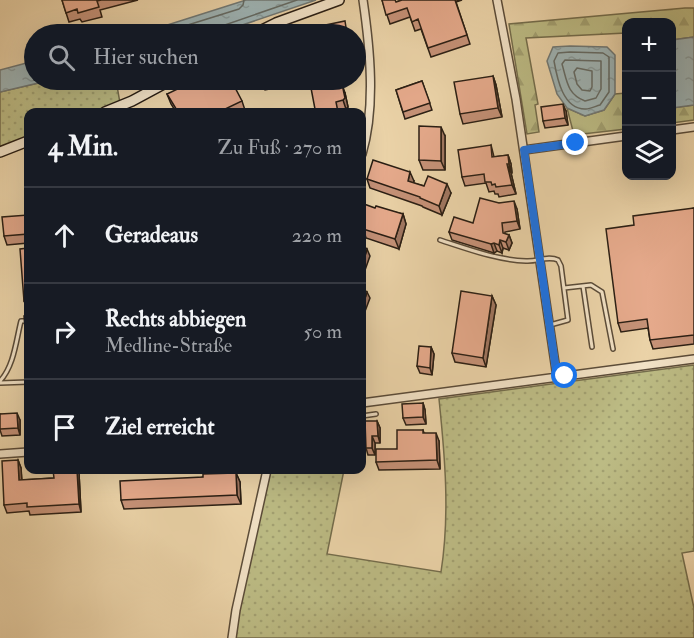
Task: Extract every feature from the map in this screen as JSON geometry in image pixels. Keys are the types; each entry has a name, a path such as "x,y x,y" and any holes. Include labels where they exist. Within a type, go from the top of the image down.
{"street":[{"path":"274,24 339,0"},
{"path":"363,0 365,24"},
{"path":"497,0 524,150 557,377"},
{"path":"366,35 371,94 366,133"},
{"path":"115,108 152,90"},
{"path":"676,129 694,127"},
{"path":"524,150 622,137"},
{"path":"0,152 24,143"},
{"path":"366,402 694,359"},
{"path":"0,454 24,452"},
{"path":"232,638 266,474"}],"lane":[{"path":"440,240 498,257 530,261 551,258 558,260 561,266 568,320 550,325"},
{"path":"564,288 591,285 602,292 613,349"},
{"path":"583,286 592,347"},
{"path":"0,382 7,374 21,321 24,321"},
{"path":"0,382 24,382"},
{"path":"366,415 376,414"}],"green space":[{"path":"694,8 694,37 676,39 676,18 622,18 622,33 526,38 538,104 535,105 539,132 527,134 509,24"},
{"path":"24,86 24,90 118,90 120,103 107,108 24,108 24,138 0,147 0,92"},
{"path":"622,93 622,129 574,135 567,108 585,116 604,110 615,94"},
{"path":"694,105 694,120 676,122 676,107"},
{"path":"694,365 694,551 682,553 694,608 694,638 235,638 241,600 270,474 343,474 327,554 441,572 446,508 445,464 439,399"}],"water":[{"path":"246,0 316,0 245,24 170,24"},
{"path":"694,37 694,105 676,107 676,72 676,39"},
{"path":"553,47 607,47 615,55 615,94 604,110 585,116 567,108 557,94 547,61"},
{"path":"24,64 24,86 0,92 0,70"}],"building":[{"path":"62,0 101,0 97,1 99,7 78,13 77,9 66,13"},
{"path":"382,0 395,0 396,2 455,0 467,35 428,48 418,19 412,22 407,8 386,15"},
{"path":"345,21 345,24 330,24"},
{"path":"493,76 498,108 460,114 454,82"},
{"path":"422,81 430,103 403,112 396,90"},
{"path":"175,90 236,90 242,101 227,108 176,108 167,94"},
{"path":"311,90 343,90 345,98 336,102 337,108 315,108"},
{"path":"563,104 565,118 543,121 541,107"},
{"path":"419,126 441,127 441,161 419,160"},
{"path":"491,145 492,157 508,155 509,164 507,164 512,185 496,187 491,182 485,182 484,174 462,177 458,150"},
{"path":"373,160 410,172 408,181 424,186 428,176 447,184 439,206 367,179"},
{"path":"480,198 499,203 514,201 517,221 502,223 503,233 509,235 506,242 500,240 499,245 491,244 449,232 454,217 473,223"},
{"path":"366,205 403,214 395,239 366,230"},
{"path":"694,208 694,335 650,340 647,319 618,323 606,229 634,225 633,216"},
{"path":"24,215 24,234 4,236 2,217"},
{"path":"24,248 24,301 20,249"},
{"path":"461,291 492,296 483,358 452,353"},
{"path":"419,346 431,347 430,368 417,366"},
{"path":"423,403 423,417 403,418 402,404"},
{"path":"17,413 18,428 0,429 0,414"},
{"path":"366,421 377,421 378,436 372,436 372,448 366,448"},
{"path":"397,430 423,430 423,433 436,433 437,460 376,462 376,449 397,449"},
{"path":"18,460 19,480 54,478 54,474 77,474 79,504 27,507 27,503 4,505 2,461"},
{"path":"203,474 236,474 237,495 121,500 120,481 203,477"}],"route":[{"path":"565,376 557,377 524,150 576,143"}]}
